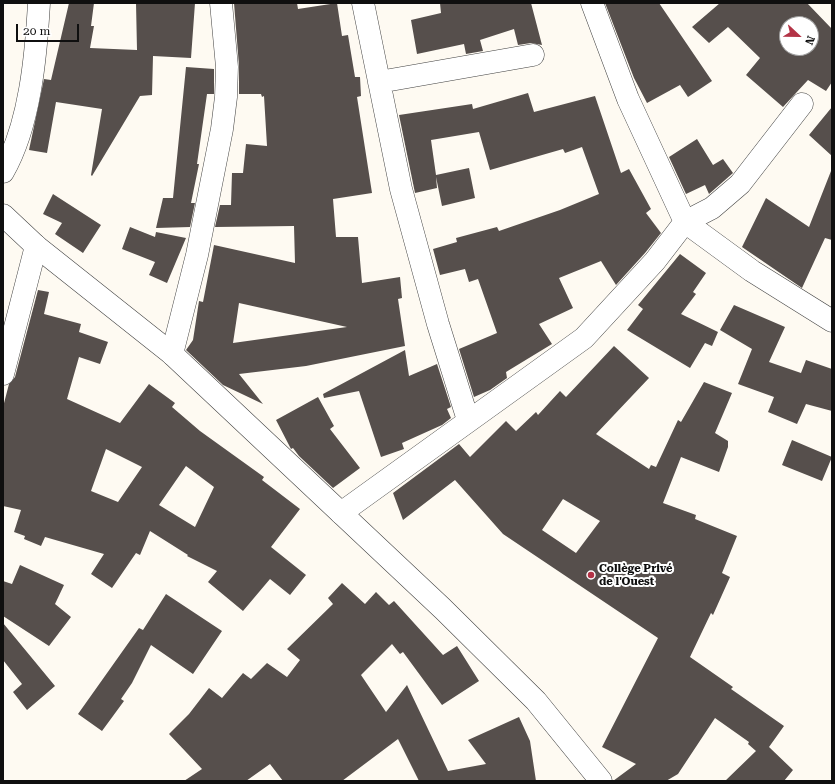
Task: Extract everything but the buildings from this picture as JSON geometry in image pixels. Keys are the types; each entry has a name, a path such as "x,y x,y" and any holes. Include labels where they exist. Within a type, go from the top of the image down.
{"street":[{"path":"3,172 18,138 33,70 39,3"},
{"path":"172,354 197,255 222,130 226,97 227,67 221,3"},
{"path":"363,3 401,189 438,324 468,420"},
{"path":"592,3 628,99 685,222 752,271 832,322"},
{"path":"379,82 533,55"},
{"path":"341,513 468,420 584,338 655,261 685,222 712,208 740,184 802,104"},
{"path":"3,215 36,246 172,354 443,609 536,701 601,781"},
{"path":"3,374 36,246"}],"place":[{"name":"Collège Privé de l'Ouest","path":"591,575"}]}
